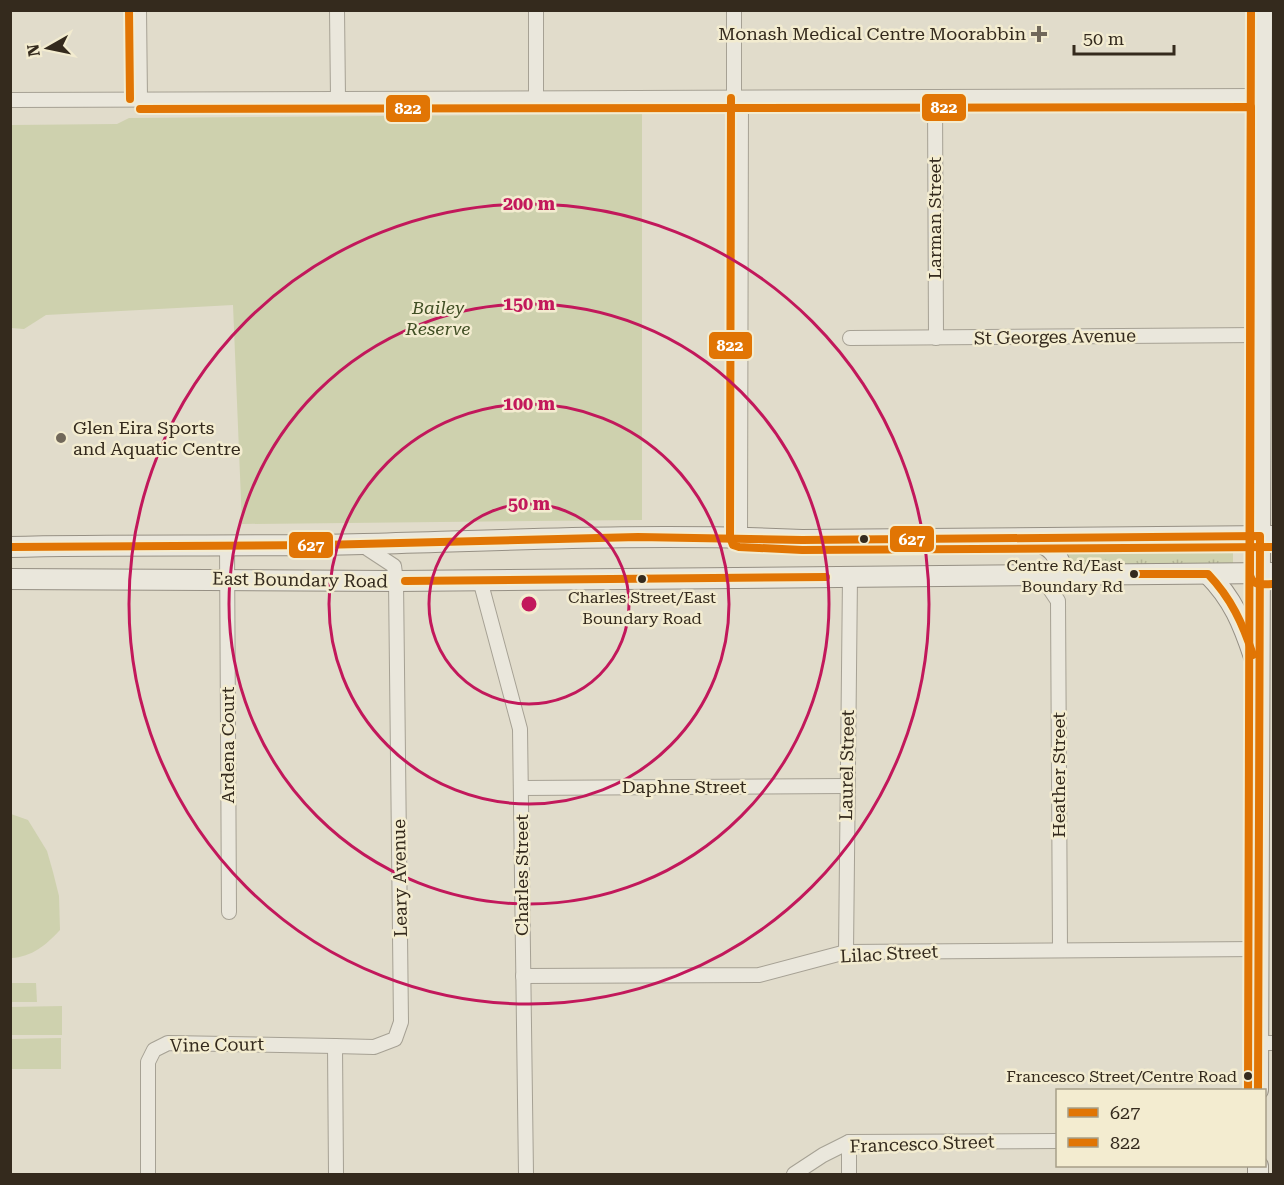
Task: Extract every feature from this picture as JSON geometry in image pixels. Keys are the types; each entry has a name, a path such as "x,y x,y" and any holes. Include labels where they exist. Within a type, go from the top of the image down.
{"main road":[{"path":"1258,1089 1266,1043 1258,949 1259,675 1267,574 1261,335 1267,215 1262,96 1262,10"},
{"name":"East Boundary Road","path":"10,547 361,544 518,539 740,537 802,540 1267,536"},
{"path":"1027,538 1053,549 1059,557 1063,575"},
{"path":"1208,574 1222,587 1243,622 1259,675"},
{"name":"East Boundary Road","path":"10,579 396,581 1267,574"}],"street":[{"path":"139,10 140,99"},
{"path":"337,10 338,98"},
{"path":"536,10 536,98"},
{"path":"734,10 738,98 740,537"},
{"path":"10,100 1262,96"},
{"name":"Larman Street","path":"935,98 936,338"},
{"name":"St Georges Avenue","path":"850,338 1261,335"},
{"path":"361,544 394,566 396,581"},
{"name":"Ardena Court","path":"227,545 229,912"},
{"path":"1036,575 1058,601"},
{"name":"Heather Street","path":"1060,950 1058,601 1062,593 1063,575"},
{"name":"Laurel Street","path":"846,952 850,577"},
{"name":"Charles Street","path":"480,580 520,729 526,1174"},
{"name":"Leary Avenue","path":"335,1046 374,1047 395,1039 401,1022 396,581"},
{"name":"Daphne Street","path":"521,788 846,786"},
{"name":"Lilac Street","path":"523,976 759,975 846,952 1258,949"},
{"name":"Vine Court","path":"148,1174 148,1062 154,1050 168,1043 335,1046"},
{"path":"335,1046 336,1174"},
{"name":"Francesco Street","path":"794,1174 823,1155 849,1142 1056,1141"},
{"path":"849,1142 849,1174"}],"green space":[{"name":"Bailey Reserve","path":"642,114 642,520 242,524 233,305 46,315 24,329 11,328 11,125 117,124 129,118"},
{"path":"1089,544 1134,549 1233,549 1233,566 1071,568 1062,546"},
{"path":"11,814 28,820 47,851 59,896 60,930 38,949 26,955 11,958"},
{"path":"11,983 36,983 37,1002 11,1002"},
{"path":"62,1006 62,1035 11,1035 11,1007"},
{"path":"61,1038 61,1069 11,1069 11,1039"}],"transit line":[{"name":"822","path":"129,10 130,99"},
{"path":"1248,1089 1251,10"},
{"name":"822","path":"731,98 730,537 733,545 802,550 1274,547"},
{"name":"822","path":"140,109 1251,107 1250,575 1256,583 1274,584"},
{"name":"627","path":"10,547 320,545 638,537 802,540 1260,536 1258,1089"},
{"name":"627","path":"1134,574 1208,574 1223,592 1235,612 1253,655"},
{"name":"627","path":"405,581 826,577"}],"place":[{"name":"Monash Medical Centre Moorabbin","path":"1039,34"},
{"name":"Glen Eira Sports and Aquatic Centre","path":"61,438"},
{"name":"Centre Rd/East Boundary Rd","path":"1134,574"},
{"name":"Charles Street/East Boundary Road","path":"642,579"},
{"name":"Francesco Street/Centre Road","path":"1248,1076"}]}
